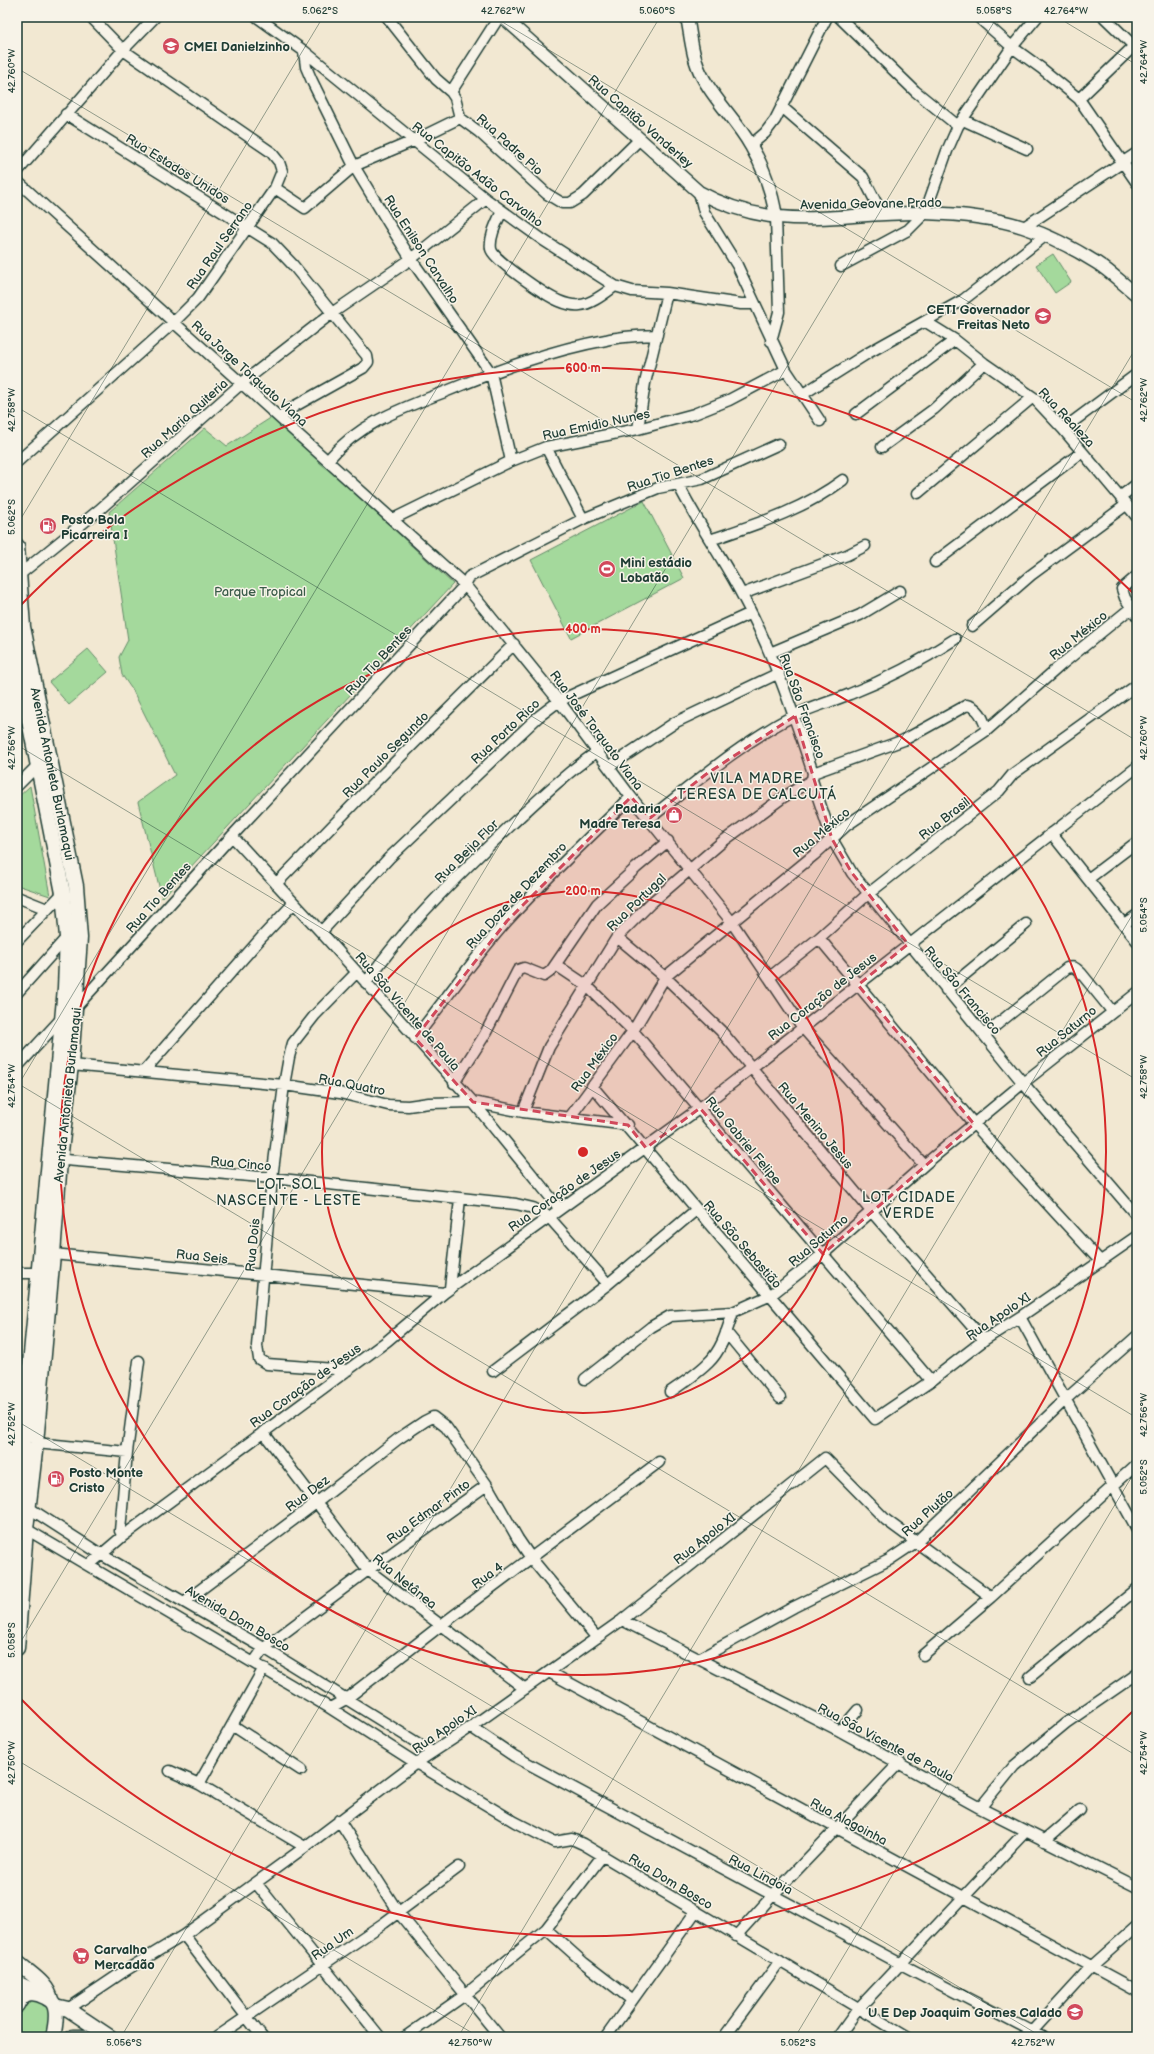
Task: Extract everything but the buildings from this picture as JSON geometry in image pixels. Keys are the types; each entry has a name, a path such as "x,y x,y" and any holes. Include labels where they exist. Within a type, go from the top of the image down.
{"main road":[{"name":"Avenida Antonieta Burlamaqui","path":"17,553 23,627 65,870 63,893 66,937 62,1018 67,1035 71,1065 54,1159 53,1254 37,1357 20,1504 22,1526 17,1648"},
{"name":"Avenida Antonieta Burlamaqui","path":"17,660 38,765 61,848"},
{"name":"Avenida Antonieta Burlamaqui","path":"20,1504 36,1443 38,1273 54,1159 67,1035 75,1008 80,938 76,886 65,870"},
{"path":"62,1018 75,1008"},
{"path":"17,1962 45,1986 58,2005 53,2037"},
{"path":"17,1982 110,2037"},
{"path":"17,2005 24,1996 36,1992"},
{"path":"73,2037 84,2037"}],"street":[{"path":"92,17 123,50"},
{"path":"17,172 66,114 123,50 155,17"},
{"name":"Rua Capitão Adão Carvalho","path":"257,17 304,51 486,199 615,286 632,291 741,304 755,304"},
{"name":"Rua Padre Pio","path":"387,17 436,79 451,92 455,98 460,118 479,132 547,194 562,203 570,203 583,195 640,139"},
{"path":"451,92 501,17"},
{"name":"Rua Capitão Vanderley","path":"501,17 699,192 718,202 763,215 776,217"},
{"path":"687,17 694,52 702,77 724,111 751,145 770,188 776,217 779,312 771,341"},
{"path":"751,145 771,128 827,17"},
{"path":"839,17 915,91 960,123 1027,149"},
{"path":"978,17 1012,47 1042,68 1079,99 1124,162 1137,183"},
{"path":"841,266 908,230 925,213 946,151 960,123 1012,47 1037,17"},
{"path":"1079,99 1136,46 1104,17"},
{"name":"Rua Raul Serrano","path":"17,462 174,322 198,298 275,188 282,171 279,162 271,152 123,50"},
{"name":"Rua Enilson Carvalho","path":"304,51 306,67 312,81 354,166 411,259 491,373 512,461"},
{"path":"782,107 863,177 882,214"},
{"name":"Rua Estados Unidos","path":"66,114 272,243 293,265 367,356 368,362 364,368 295,406 280,417"},
{"path":"275,188 305,208 354,166 413,141 460,118"},
{"path":"1024,227 1137,153"},
{"name":"Rua Jorge Torquato Viana","path":"17,181 465,585"},
{"path":"699,192 704,212 737,265 771,341 786,370 820,421"},
{"name":"Rua Maria Quiteria","path":"18,575 99,510 242,383 332,313 411,259 486,199"},
{"path":"502,211 493,233 490,245 491,252 508,267 548,296 570,305 581,305 615,286"},
{"name":"Avenida Geovane Prado","path":"776,217 810,220 882,214 925,213 978,218 1024,227 1045,236 1097,263 1137,295"},
{"path":"803,394 868,353 963,300 1045,236"},
{"path":"638,429 645,383 667,294"},
{"name":"Rua Realeza","path":"926,322 955,340 984,363 1033,397 1063,429 1137,518"},
{"path":"328,460 360,431 379,419 491,373 562,351 606,340 657,335"},
{"path":"856,414 955,340"},
{"path":"882,447 934,408 984,363"},
{"name":"Rua Emidio Nunes","path":"393,519 512,461 546,447 638,429 679,418 713,406 786,370"},
{"path":"1063,429 1137,374"},
{"path":"918,493 1033,397"},
{"name":"Rua Tio Bentes","path":"75,1008 465,585 470,577 583,519 658,488 702,479 779,444"},
{"path":"546,447 583,519"},
{"path":"935,562 1082,452"},
{"path":"710,540 791,511 824,494 843,480"},
{"name":"Rua São Francisco","path":"678,484 742,594 779,673 795,716 832,839 852,873 868,894 1023,1082"},
{"path":"972,626 1031,575 1123,501 1137,484"},
{"path":"742,594 847,555 865,546"},
{"path":"1134,612 1122,589 1137,576"},
{"name":"Rua José Torquato Viana","path":"465,585 559,700 610,766 631,797 650,818 731,921 803,1028"},
{"path":"770,653 860,615 900,591"},
{"name":"Rua México","path":"570,1117 633,1031 665,977 847,825 987,730 1062,664 1134,612"},
{"name":"Rua Porto Rico","path":"321,932 389,858 538,717 559,700 751,613"},
{"path":"650,818 731,755 795,716 887,678 919,663 955,639"},
{"name":"Rua Paulo Segundo","path":"276,884 374,783 514,644"},
{"path":"610,766 676,722 779,673"},
{"name":"Rua Brasil","path":"770,977 819,938 868,894 978,808 1024,766 1137,685"},
{"name":"Rua Portugal","path":"523,1112 549,1048 586,985 617,937 691,869 755,817 813,777 904,740 967,705 973,706 980,713 987,730"},
{"name":"Rua Beija Flor","path":"366,983 379,964 469,864 555,784 598,751"},
{"path":"17,786 38,765"},
{"name":"Rua Coração de Jesus","path":"89,1565 123,1536 387,1341 447,1290 700,1108 858,985 908,944 1137,767"},
{"name":"Rua Doze de Dezembro","path":"415,1038 476,957 507,921 585,840 631,797"},
{"path":"1051,833 1137,940"},
{"name":"Rua São Vicente de Paula","path":"232,836 293,904 321,932 454,1083 473,1102 560,1209"},
{"path":"454,1083 484,1036 518,970 524,968 544,976 551,971 597,904 668,841"},
{"path":"1088,880 1137,842"},
{"path":"17,941 63,893"},
{"path":"17,897 47,909"},
{"path":"144,1071 293,904"},
{"path":"1124,924 1137,914"},
{"path":"946,990 1026,924"},
{"path":"17,993 66,937"},
{"name":"Rua Menino Jesus","path":"617,937 665,977 721,1031 871,1212 984,1340"},
{"path":"819,938 974,1124 1101,1262"},
{"name":"Rua Gabriel Felipe","path":"556,965 586,985 633,1031 931,1381"},
{"path":"984,1035 1067,968 1076,968 1112,1011"},
{"name":"Rua Dois","path":"348,1370 267,1364 259,1359 257,1346 262,1274 272,1178 284,1085 293,1043 315,1015 357,972"},
{"name":"Rua Saturno","path":"585,1379 651,1327 670,1316 733,1312 771,1295 823,1254 924,1165 1023,1082 1137,993"},
{"path":"17,1067 62,1018"},
{"path":"803,1028 924,1165"},
{"name":"Rua Quatro","path":"71,1065 284,1085 340,1093 388,1105 408,1106 429,1103 473,1102 523,1112 628,1125"},
{"path":"1023,1082 1137,1216"},
{"name":"Rua São Sebastião","path":"592,1086 628,1125 696,1210 771,1295 875,1419"},
{"name":"Rua Cinco","path":"54,1159 272,1178 516,1204 534,1208 548,1216"},
{"path":"447,1290 460,1199"},
{"path":"492,1371 608,1284 696,1210"},
{"path":"548,1216 608,1284"},
{"name":"Rua Apolo XI","path":"875,1419 931,1381 984,1340 1101,1262 1137,1236"},
{"name":"Rua Seis","path":"53,1254 447,1290"},
{"path":"17,1273 38,1273"},
{"path":"670,1392 708,1364 718,1351 733,1312"},
{"path":"1020,1317 1137,1528"},
{"path":"726,1332 780,1398"},
{"name":"Rua Plutão","path":"699,1658 794,1607 889,1560 916,1542 1066,1399 1137,1336"},
{"path":"123,1536 120,1531 127,1452 139,1361"},
{"name":"Rua Dez","path":"184,1602 425,1420 433,1417 446,1427 487,1485"},
{"name":"Rua Netânea","path":"263,1432 368,1570 440,1626 525,1688"},
{"path":"36,1443 127,1452"},
{"name":"Rua Apolo XI","path":"58,2005 123,1972 184,1935 306,1847 339,1820 416,1763 471,1727 622,1620 825,1458 886,1520 907,1537 916,1542"},
{"name":"Rua 4","path":"330,1708 346,1699 440,1626 659,1462"},
{"path":"923,1654 991,1597 1137,1464"},
{"path":"487,1485 518,1540 597,1638"},
{"name":"Rua Edmar Pinto","path":"254,1662 264,1648 368,1570 487,1485"},
{"name":"Avenida Dom Bosco","path":"20,1504 102,1555 264,1648 432,1752"},
{"path":"22,1526 264,1668 416,1763"},
{"path":"916,1542 991,1597"},
{"path":"1030,1677 1137,1589"},
{"name":"Rua São Vicente de Paula","path":"622,1620 900,1762 980,1808 1137,1887"},
{"path":"199,1784 264,1668"},
{"name":"Rua Alagoinha","path":"549,1672 1137,1991"},
{"path":"980,1808 1014,1766 1066,1723 1137,1674"},
{"path":"840,1731 858,1710"},
{"path":"232,1725 301,1770"},
{"name":"Rua Lindoia","path":"471,1727 514,1756 1030,2034 1042,2037"},
{"path":"736,1936 836,1828 900,1762"},
{"name":"Rua Dom Bosco","path":"416,1763 537,1834 554,1842 572,1839 603,1855 907,2037"},
{"path":"170,1771 199,1784 306,1847"},
{"path":"1044,1841 1080,1810"},
{"path":"339,1820 398,1912 500,2037"},
{"path":"838,2037 858,2009 1026,1831"},
{"path":"405,2037 465,1995 546,1929 603,1855"},
{"name":"Rua Um","path":"217,2037 246,2016 323,1966 459,1867"},
{"path":"256,1883 380,2037"},
{"path":"606,2037 696,1911"},
{"path":"1030,2034 1092,1966 1137,1926"},
{"path":"546,1929 584,1963 632,2000"},
{"path":"184,1935 262,2037"},
{"path":"724,2037 780,1961"}],"highlighted area":[{"path":"795,716 832,839 852,873 908,944 858,985 974,1124 823,1254 700,1108 646,1148 628,1125 473,1102 415,1038 507,921 631,797 650,818 705,775"}],"green space":[{"path":"1053,254 1071,282 1055,293 1036,265"},
{"name":"Parque Tropical","path":"272,417 453,584 162,898 138,802 175,775 133,691 122,675 119,657 128,640 109,512 205,428 227,446"},
{"name":"Mini estádio Lobatão","path":"644,501 684,578 571,638 531,560"},
{"path":"88,649 108,672 69,705 49,682"},
{"path":"30,786 50,896 17,885 17,798"},
{"path":"29,1997 45,2002 50,2012 47,2037 23,2037 20,2032 18,2027 19,2017"}],"place":[{"name":"CMEI Danielzinho","path":"171,46"},
{"name":"CETI Governador Freitas Neto","path":"1043,316"},
{"name":"Posto Bola Picarreira I","path":"48,526"},
{"name":"Mini estádio Lobatão","path":"607,569"},
{"name":"Padaria Madre Teresa","path":"674,815"},
{"name":"Posto Monte Cristo","path":"56,1479"},
{"name":"Carvalho Mercadão","path":"81,1956"},
{"name":"U E Dep Joaquim Gomes Calado","path":"1075,2012"}],"district":[{"name":"VILA MADRE TERESA DE CALCUTÁ","path":"757,786"},
{"name":"LOT. SOL NASCENTE - LESTE","path":"289,1192"},
{"name":"LOT. CIDADE VERDE","path":"909,1206"}]}
